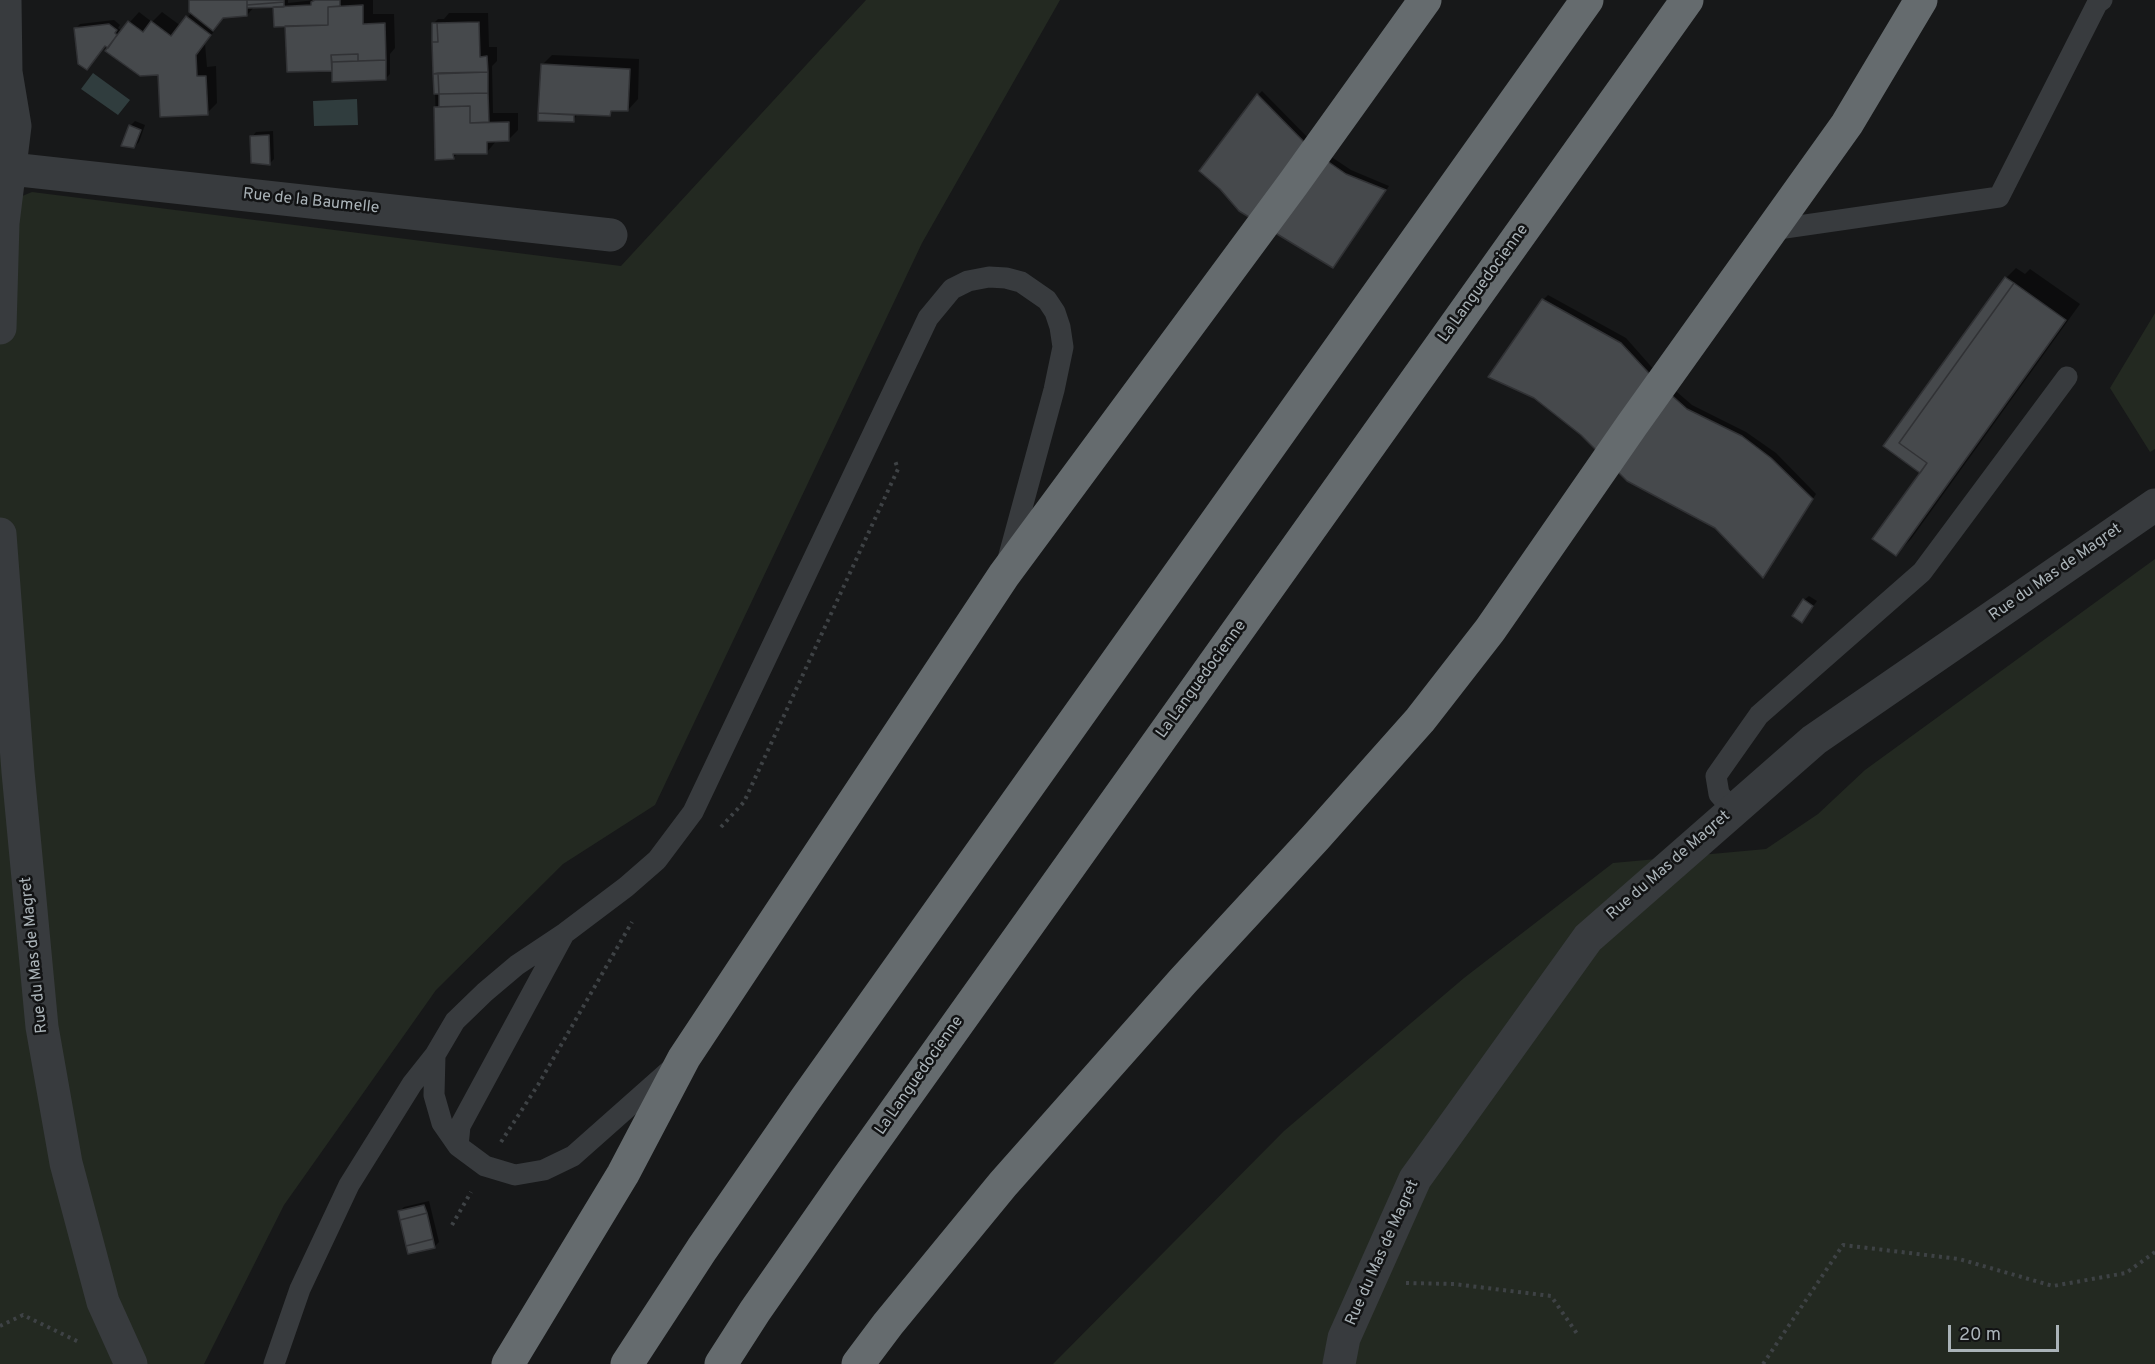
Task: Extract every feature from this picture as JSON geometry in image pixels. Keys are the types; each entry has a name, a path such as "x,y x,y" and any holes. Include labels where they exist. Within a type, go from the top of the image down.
{"highway":[{"path":"508,1364 622,1174 684,1058 1004,575 1293,184 1425,0"},
{"path":"627,1364 702,1249 805,1100 1587,0"},
{"name":"La Languedocienne","path":"721,1364 863,1156 1687,0"},
{"path":"858,1364 1003,1184 1183,981 1420,720 1490,630 1632,425 1847,124 1921,0"}],"street":[{"path":"0,328 2,223 15,126 6,72 5,0"},
{"name":"Rue de la Baumelle","path":"10,169 611,235"},
{"name":"Rue du Mas de Magret","path":"1339,1364 1344,1338 1415,1179 1588,938 1814,740 2155,505"},
{"name":"Rue du Mas de Magret","path":"0,534 19,783 42,1027 66,1163 103,1302 131,1364"}],"lane":[{"path":"1771,230 1999,198 2098,2 2102,0"},
{"path":"274,1364 300,1288 349,1185 412,1084 435,1055 455,1021 517,965 565,933 657,860 693,812 928,318 952,290 968,281 989,277 1021,282 1047,300 1055,312 1063,347 1054,390 1004,575"},
{"path":"1733,810 1719,794 1716,776 1759,715 1922,572 2067,377"},
{"path":"458,1146 460,1126 565,933"},
{"path":"435,1055 434,1095 442,1123 458,1146 485,1166 515,1175 544,1170 573,1156 684,1058"}],"path":[{"path":"1762,1364 1843,1245 1959,1260 2053,1286 2126,1273 2155,1252"},
{"path":"1370,1282 1454,1284 1551,1296 1578,1335"},
{"path":"0,1326 23,1315 84,1344"}],"shaded area":[{"path":"866,0 1060,0 922,243 655,805 563,864 436,990 284,1205 204,1364 0,1364 0,205 32,192 621,266"},
{"path":"93,73 130,100 118,115 81,89"},
{"path":"357,99 358,125 314,126 313,101"},
{"path":"2155,313 2155,449 2150,452 2110,388"},
{"path":"2155,559 2155,1364 1053,1364 1284,1131 1464,978 1613,863 1766,849 1818,814 1865,770"}],"building":[{"path":"189,0 247,0 247,16 223,18 213,31 189,12"},
{"path":"247,0 284,0 284,2 247,5"},
{"path":"340,0 340,6 328,7 328,25 274,27 273,7 311,5 311,2"},
{"path":"284,2 284,7 247,8 247,5"},
{"path":"363,5 363,24 385,23 386,60 358,61 358,54 331,55 332,71 287,72 285,26 328,25 328,7"},
{"path":"186,16 211,35 196,55 197,76 206,76 208,115 160,117 158,75 140,76 105,51 128,21 143,32 151,21 171,36"},
{"path":"479,22 480,57 487,56 488,72 433,74 432,42 438,42 437,23"},
{"path":"432,23 437,23 438,42 432,42"},
{"path":"109,24 117,30 115,33 117,35 108,48 105,46 87,70 78,64 74,28"},
{"path":"358,54 358,61 332,62 331,55"},
{"path":"386,60 386,80 332,82 332,62"},
{"path":"541,64 630,69 628,111 611,111 610,116 538,113"},
{"path":"488,72 488,93 439,94 438,73"},
{"path":"438,73 439,94 434,94 433,74"},
{"path":"488,93 489,122 470,123 470,106 439,107 439,94"},
{"path":"1257,94 1314,152 1346,174 1386,190 1333,268 1239,211 1220,189 1199,171"},
{"path":"470,106 470,123 509,122 509,141 487,142 487,154 453,154 454,159 435,160 434,107"},
{"path":"538,113 574,115 574,122 538,121"},
{"path":"129,125 141,130 134,148 121,146"},
{"path":"269,135 270,165 251,163 250,136"},
{"path":"2005,277 2014,283 1899,443 1927,463 1920,473 1883,446"},
{"path":"2014,283 2066,320 1896,556 1872,539 1927,463 1899,443"},
{"path":"1542,299 1621,343 1659,384 1687,409 1742,436 1771,458 1813,499 1763,578 1715,528 1627,481 1581,435 1534,398 1488,377"},
{"path":"1803,599 1813,606 1802,623 1792,616"},
{"path":"424,1205 427,1213 400,1220 398,1211"},
{"path":"427,1213 433,1239 406,1246 400,1220"},
{"path":"433,1239 435,1248 408,1254 406,1246"}]}
